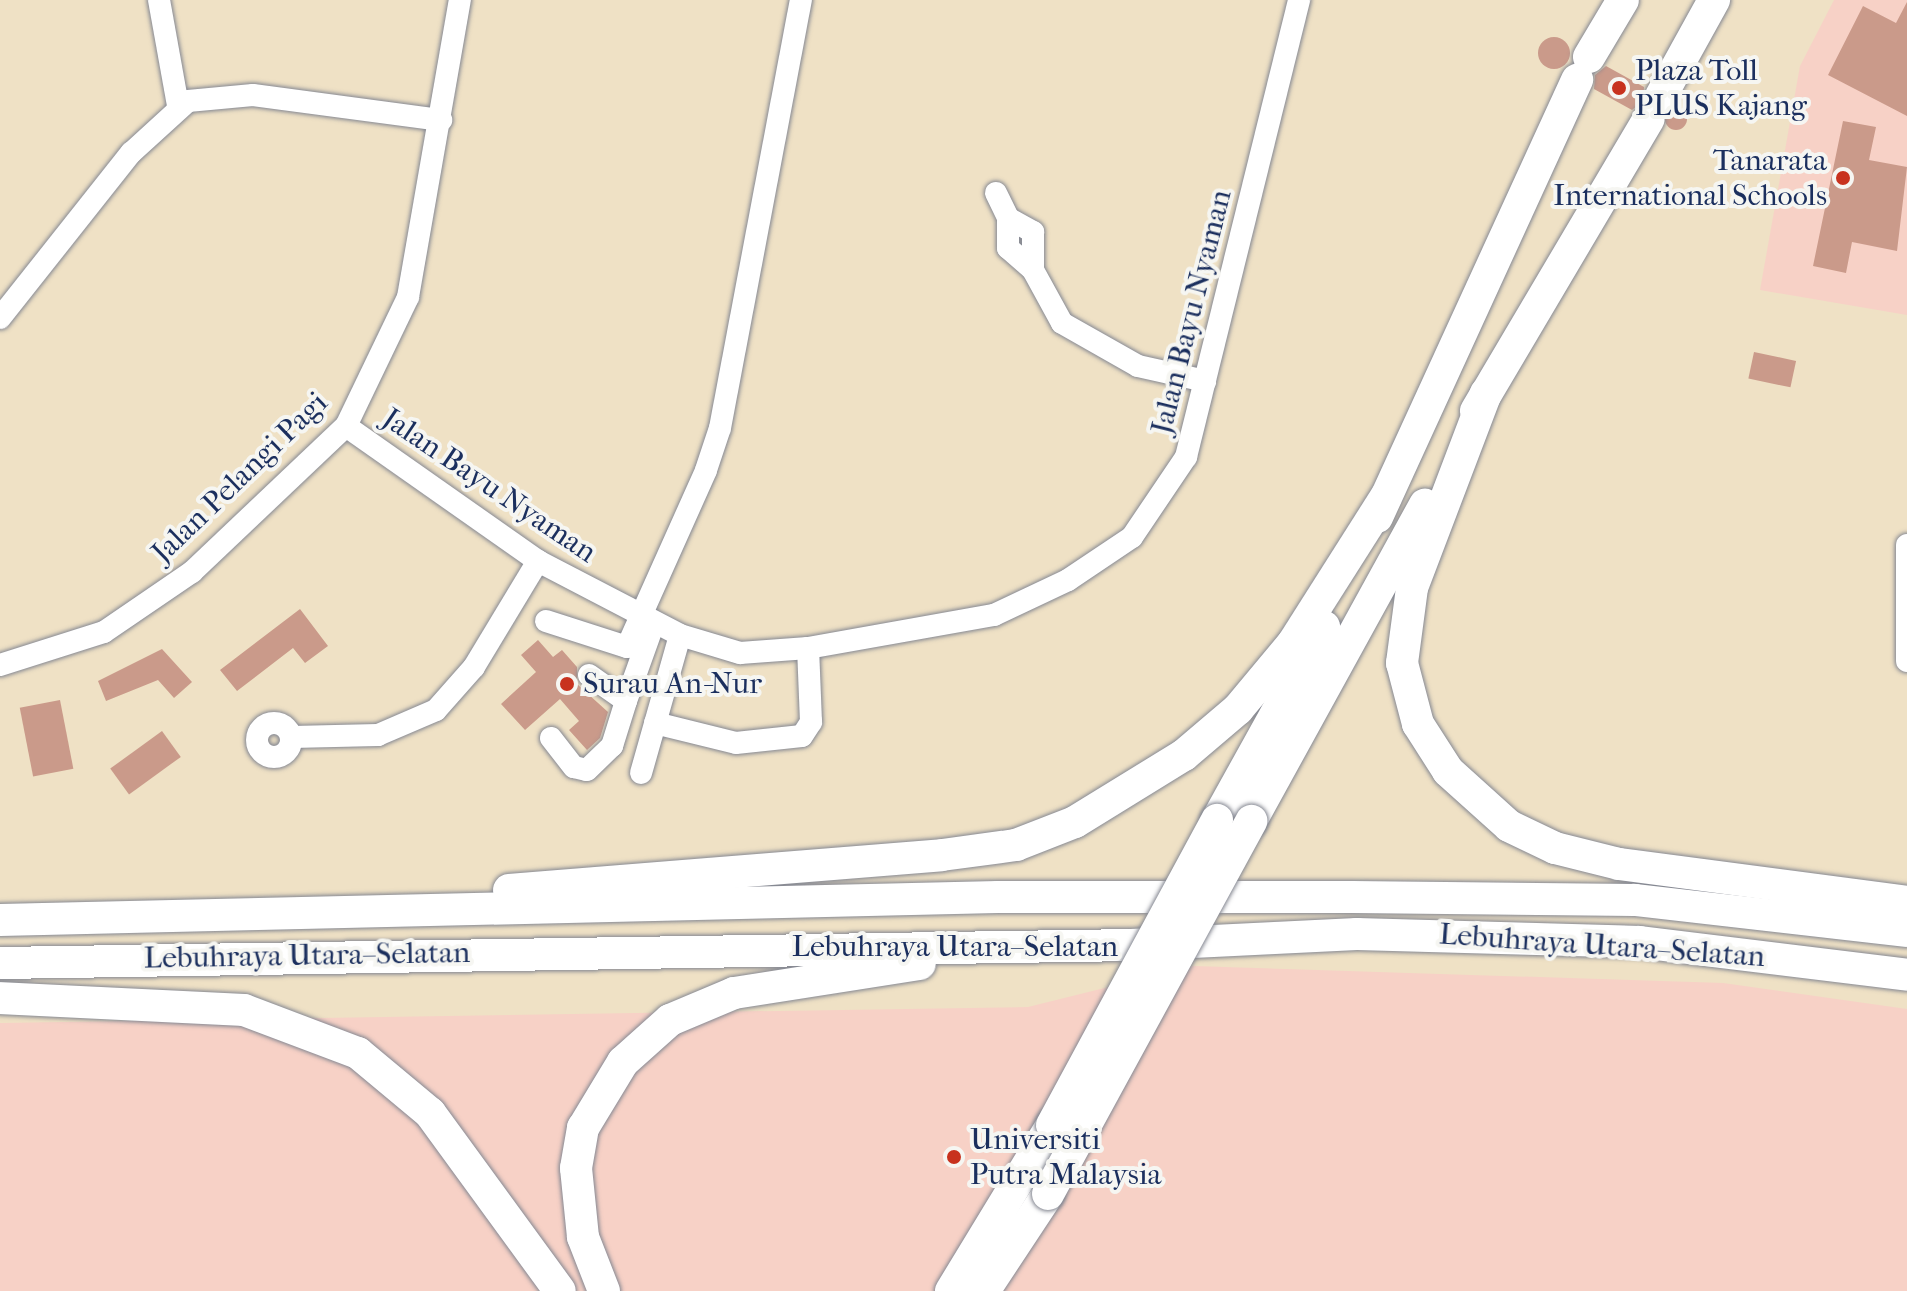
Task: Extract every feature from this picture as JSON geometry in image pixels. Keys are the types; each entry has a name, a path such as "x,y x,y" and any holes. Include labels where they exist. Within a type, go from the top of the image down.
{"highway":[{"path":"951,1291 1052,1125 1351,579 1385,498 1583,68 1623,0"},
{"path":"984,1291 1048,1194 1486,393 1655,108 1714,0"},
{"path":"1486,393 1412,588 1402,663 1418,724 1448,771 1509,826 1555,848 1619,864 1907,902"},
{"path":"235,918 1016,845 1126,793 1238,709 1293,643 1385,498"},
{"name":"Lebuhraya Utara–Selatan","path":"0,920 235,918 998,897 1352,897 1635,900 1907,931"},
{"name":"Lebuhraya Utara–Selatan","path":"0,963 993,947 1357,934 1537,937 1907,975"},
{"path":"604,1291 583,1237 576,1168 600,1093 651,1035 734,993 993,947"},
{"path":"0,998 244,1010 358,1053 430,1113 560,1291"}],"street":[{"path":"159,0 183,103"},
{"path":"168,0 183,103"},
{"name":"Jalan Pelangi Pagi","path":"0,665 104,632 192,572 346,426 408,297 460,0"},
{"path":"551,738 574,767 587,770 612,746 626,701 633,650 649,619 720,428 801,0"},
{"name":"Jalan Bayu Nyaman","path":"346,426 538,561 680,635 740,653 808,648 994,615 1119,546 1186,457 1299,0"},
{"path":"0,318 183,103 253,95 441,120"},
{"path":"996,193 1008,218 1033,232 1033,270 1054,313 1097,348 1205,381"},
{"path":"1907,545 1907,661"},
{"path":"292,737 378,735 436,710 474,667 538,561"},
{"path":"546,621 633,650"},
{"path":"641,773 680,635"},
{"path":"655,723 736,743 802,736 811,722 808,648"},
{"path":"589,675 626,701"}],"shaded area":[{"name":"Tanarata International Schools","path":"1834,0 1907,0 1907,315 1760,290 1800,66"},
{"name":"Universiti Putra Malaysia","path":"1193,966 1723,983 1907,1009 1907,1291 0,1291 0,1023 1028,1007"}],"building":[{"path":"1907,2 1907,116 1828,75 1863,6 1896,23"},
{"path":"1554,37 1565,42 1570,53 1565,64 1554,69 1543,64 1538,53 1543,42"},
{"path":"1606,66 1644,87 1643,101 1632,110 1594,89 1595,75"},
{"path":"1676,108 1687,119 1676,130 1665,119"},
{"path":"1843,121 1876,127 1869,160 1907,167 1897,251 1852,242 1846,273 1813,266"},
{"path":"1754,352 1796,361 1790,387 1748,378"},
{"path":"300,609 328,646 305,663 293,648 237,691 220,670"},
{"path":"538,640 553,657 562,650 577,667 577,684 608,712 600,738 587,750 569,730 579,721 560,699 525,730 501,704 536,672 521,655"},
{"path":"162,649 192,682 174,698 158,680 106,701 98,681"},
{"path":"60,700 73,769 33,777 20,708"},
{"path":"162,731 181,757 129,795 110,769"}],"place":[{"name":"Plaza Toll PLUS Kajang","path":"1619,88"},
{"name":"Tanarata International Schools","path":"1843,178"},
{"name":"Surau An-Nur","path":"567,684"},
{"name":"Universiti Putra Malaysia","path":"954,1157"}]}
